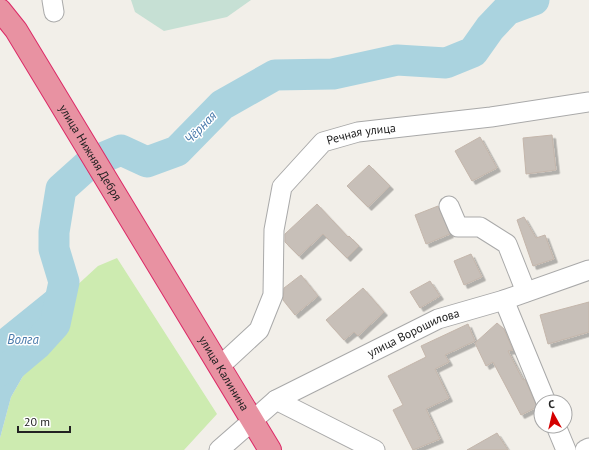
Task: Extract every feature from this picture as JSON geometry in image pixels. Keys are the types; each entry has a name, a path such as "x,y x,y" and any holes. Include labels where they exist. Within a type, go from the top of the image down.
{"highway":[{"name":"улица Нижняя Дебря","path":"0,10 16,30 177,298"},
{"name":"улица Калинина","path":"177,298 270,450"}],"street":[{"name":"Речная улица","path":"219,367 259,330 273,295 274,230 282,187 323,142 358,132 491,117 589,102"},
{"path":"449,206 458,227 480,227 507,244 526,292"},
{"name":"улица Ворошилова","path":"218,450 276,400 438,319 504,300 589,270"},
{"path":"504,300 543,394"},
{"path":"276,400 375,450"},
{"path":"559,434 566,450"},
{"path":"585,450 589,448"}],"green space":[{"path":"131,0 251,0 227,17 164,31 135,12"},
{"path":"117,258 217,414 184,450 0,450 0,438 11,397 23,376 57,331 68,313 73,289 98,266"}],"water":[{"name":"Волга","path":"64,282 73,289 68,313 57,331 23,376 11,397 0,438 0,329 52,287"}],"building":[{"path":"552,135 556,170 526,174 523,138"},
{"path":"480,137 497,168 472,181 455,151"},
{"path":"369,165 390,186 368,207 347,186"},
{"path":"317,204 348,237 349,236 359,246 347,258 323,234 299,256 285,242 285,234"},
{"path":"438,206 450,234 426,244 415,215"},
{"path":"524,217 536,238 545,235 554,259 533,266 517,220"},
{"path":"471,254 482,277 464,285 454,261"},
{"path":"301,275 318,296 295,315 283,300 284,288"},
{"path":"430,281 440,296 420,308 410,292"},
{"path":"363,288 384,312 358,336 354,332 344,340 326,320"},
{"path":"589,302 589,332 548,344 540,315"},
{"path":"497,323 504,329 513,350 508,351 523,380 525,379 533,398 533,409 521,415 493,362 486,366 475,343"},
{"path":"468,324 475,341 445,355 449,362 435,369 449,398 426,409 440,439 413,450 393,410 403,405 388,376 426,357 421,346"},
{"path":"497,433 508,450 467,450"}],"waterway":[{"name":"Чёрная","path":"0,371 11,366 36,345 55,324 64,282 54,249 54,232 61,189 90,163 121,150 147,162 177,151 222,105 275,75 333,74 397,60 446,63 473,52 490,28 507,10 534,0"}]}
